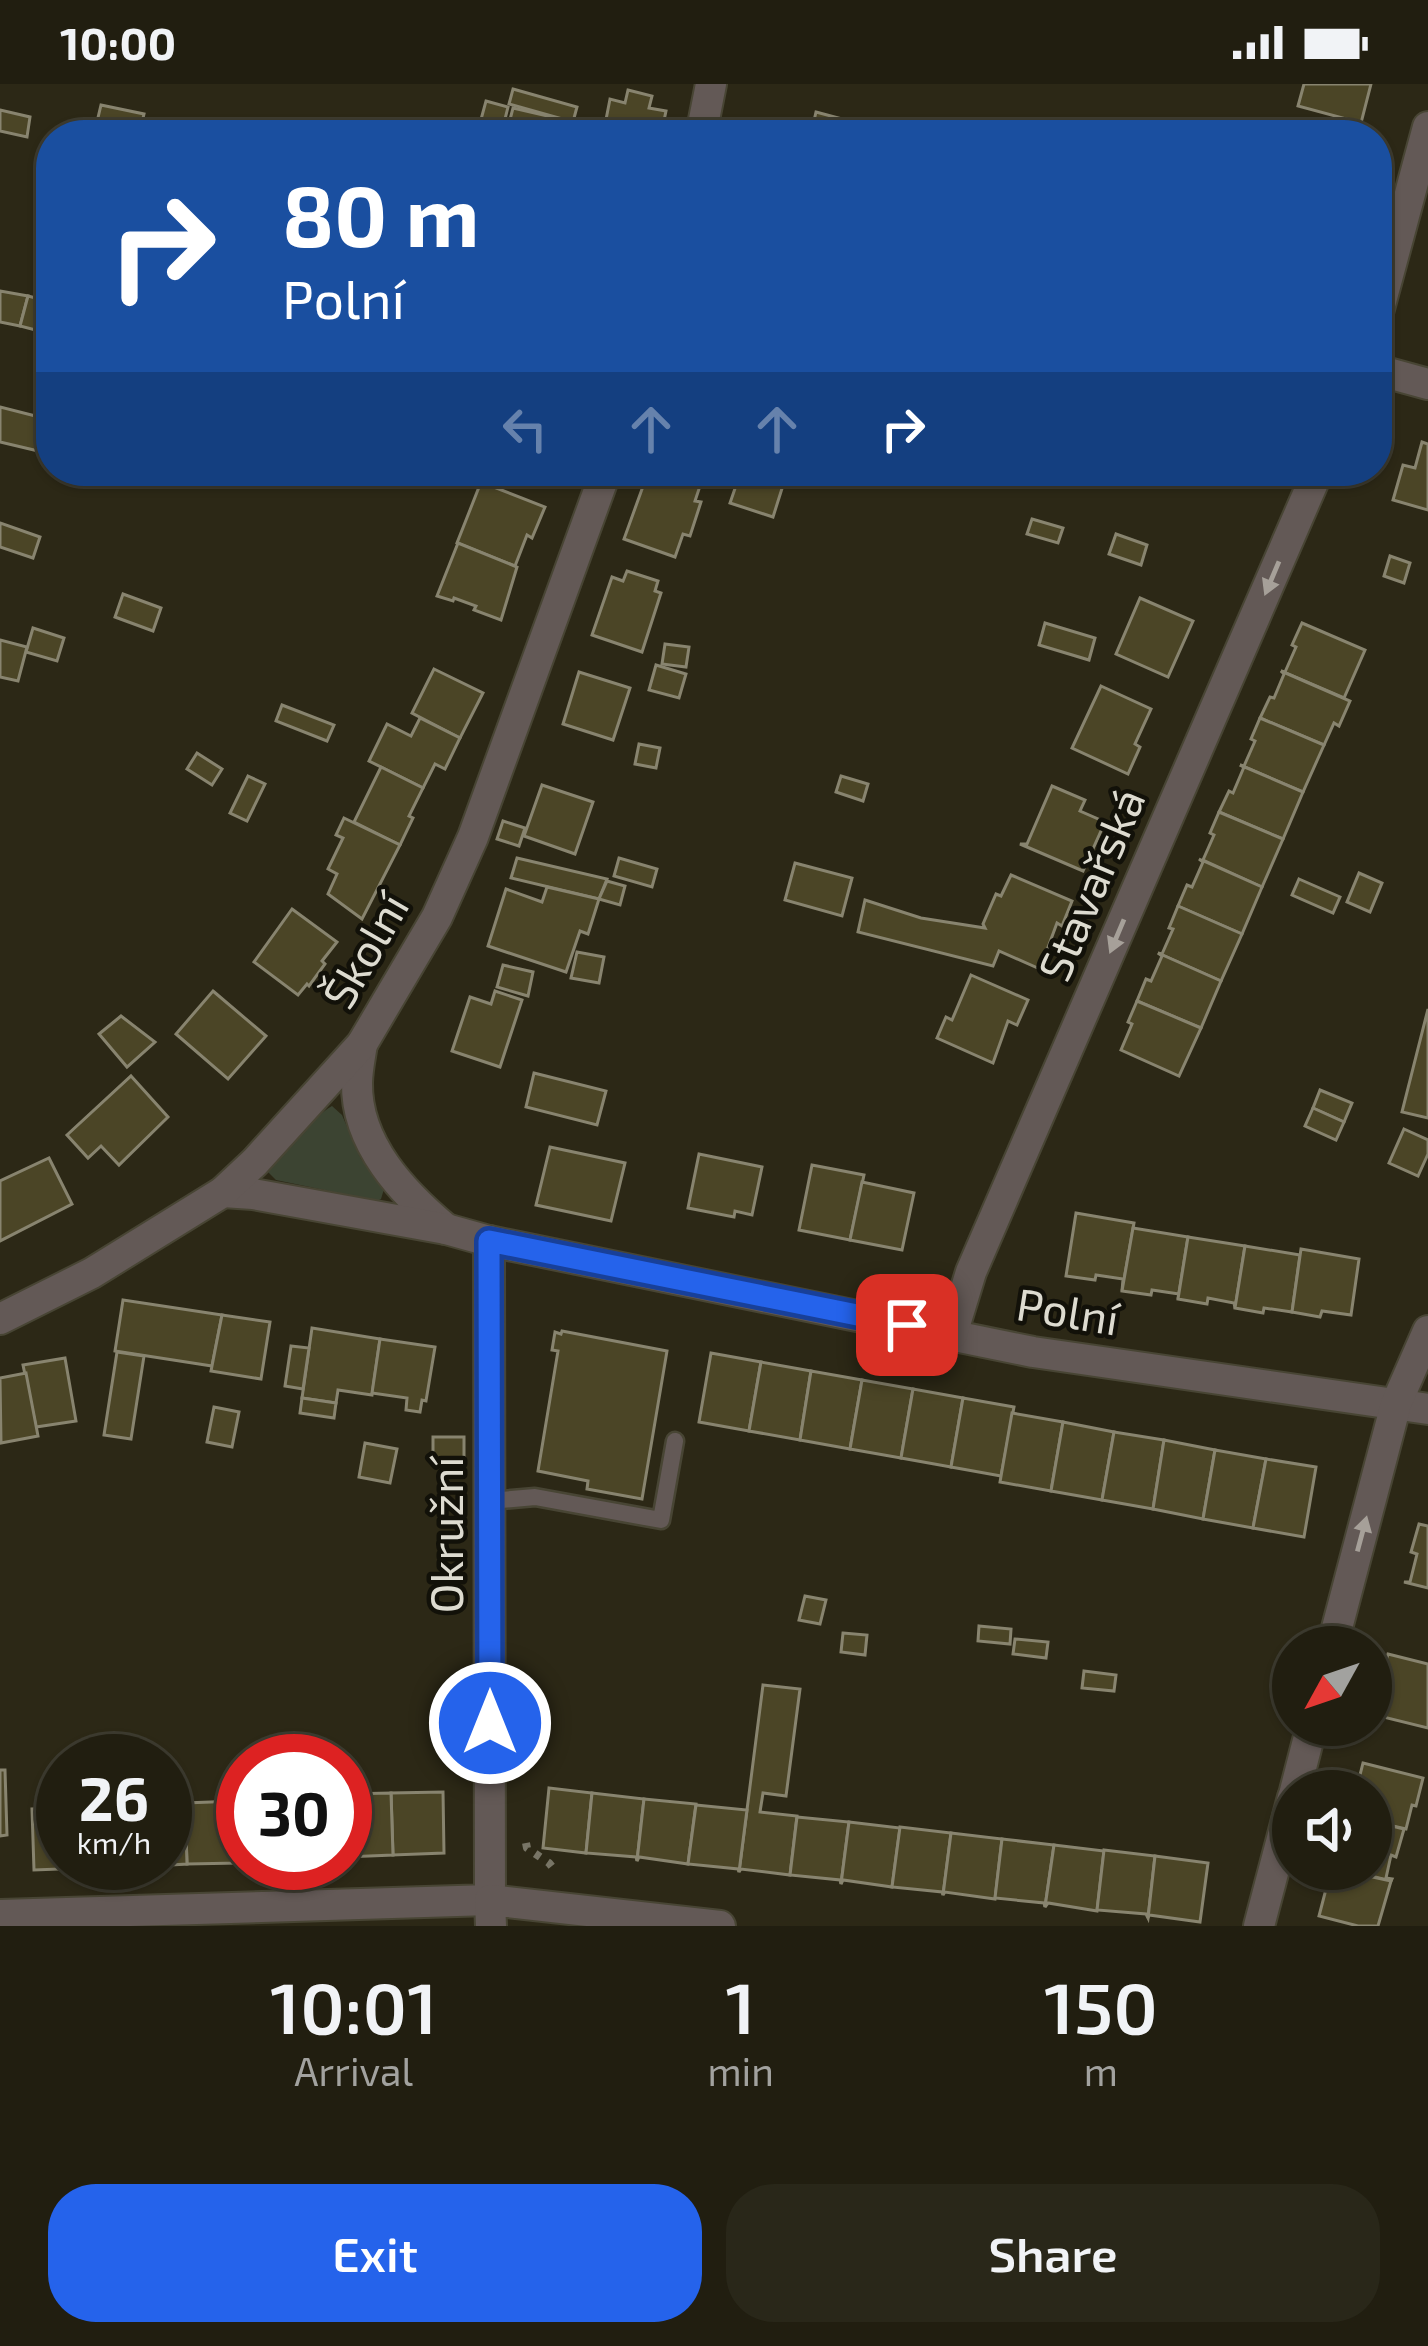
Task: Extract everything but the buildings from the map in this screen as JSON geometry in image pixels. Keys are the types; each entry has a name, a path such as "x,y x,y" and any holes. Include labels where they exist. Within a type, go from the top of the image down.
{"street":[{"path":"704,120 711,84"},
{"path":"1392,260 1428,127"},
{"path":"1392,374 1428,384"},
{"name":"Školní","path":"0,1319 92,1273 223,1192 362,1045 437,917 473,837 601,486"},
{"name":"Stavařská","path":"952,1334 971,1272 1312,486"},
{"name":"Polní","path":"362,1045 358,1097 377,1153 402,1187 446,1229"},
{"name":"Polní","path":"223,1192 446,1229 1033,1352 1428,1409"},
{"name":"Okružní","path":"489,1241 491,1913"},
{"path":"1338,1626 1396,1404 1428,1331"},
{"path":"1259,1926 1272,1877"},
{"path":"0,1915 491,1913 720,1926"}],"lane":[{"path":"490,1501 535,1497 661,1520 675,1441"}],"path":[{"path":"526,1826 526,1848 559,1876"}],"green space":[{"path":"332,1106 342,1115 361,1159 384,1189 377,1201 276,1180 268,1172 296,1136"}],"route":[{"path":"490,1723 489,1241 907,1325"}]}
